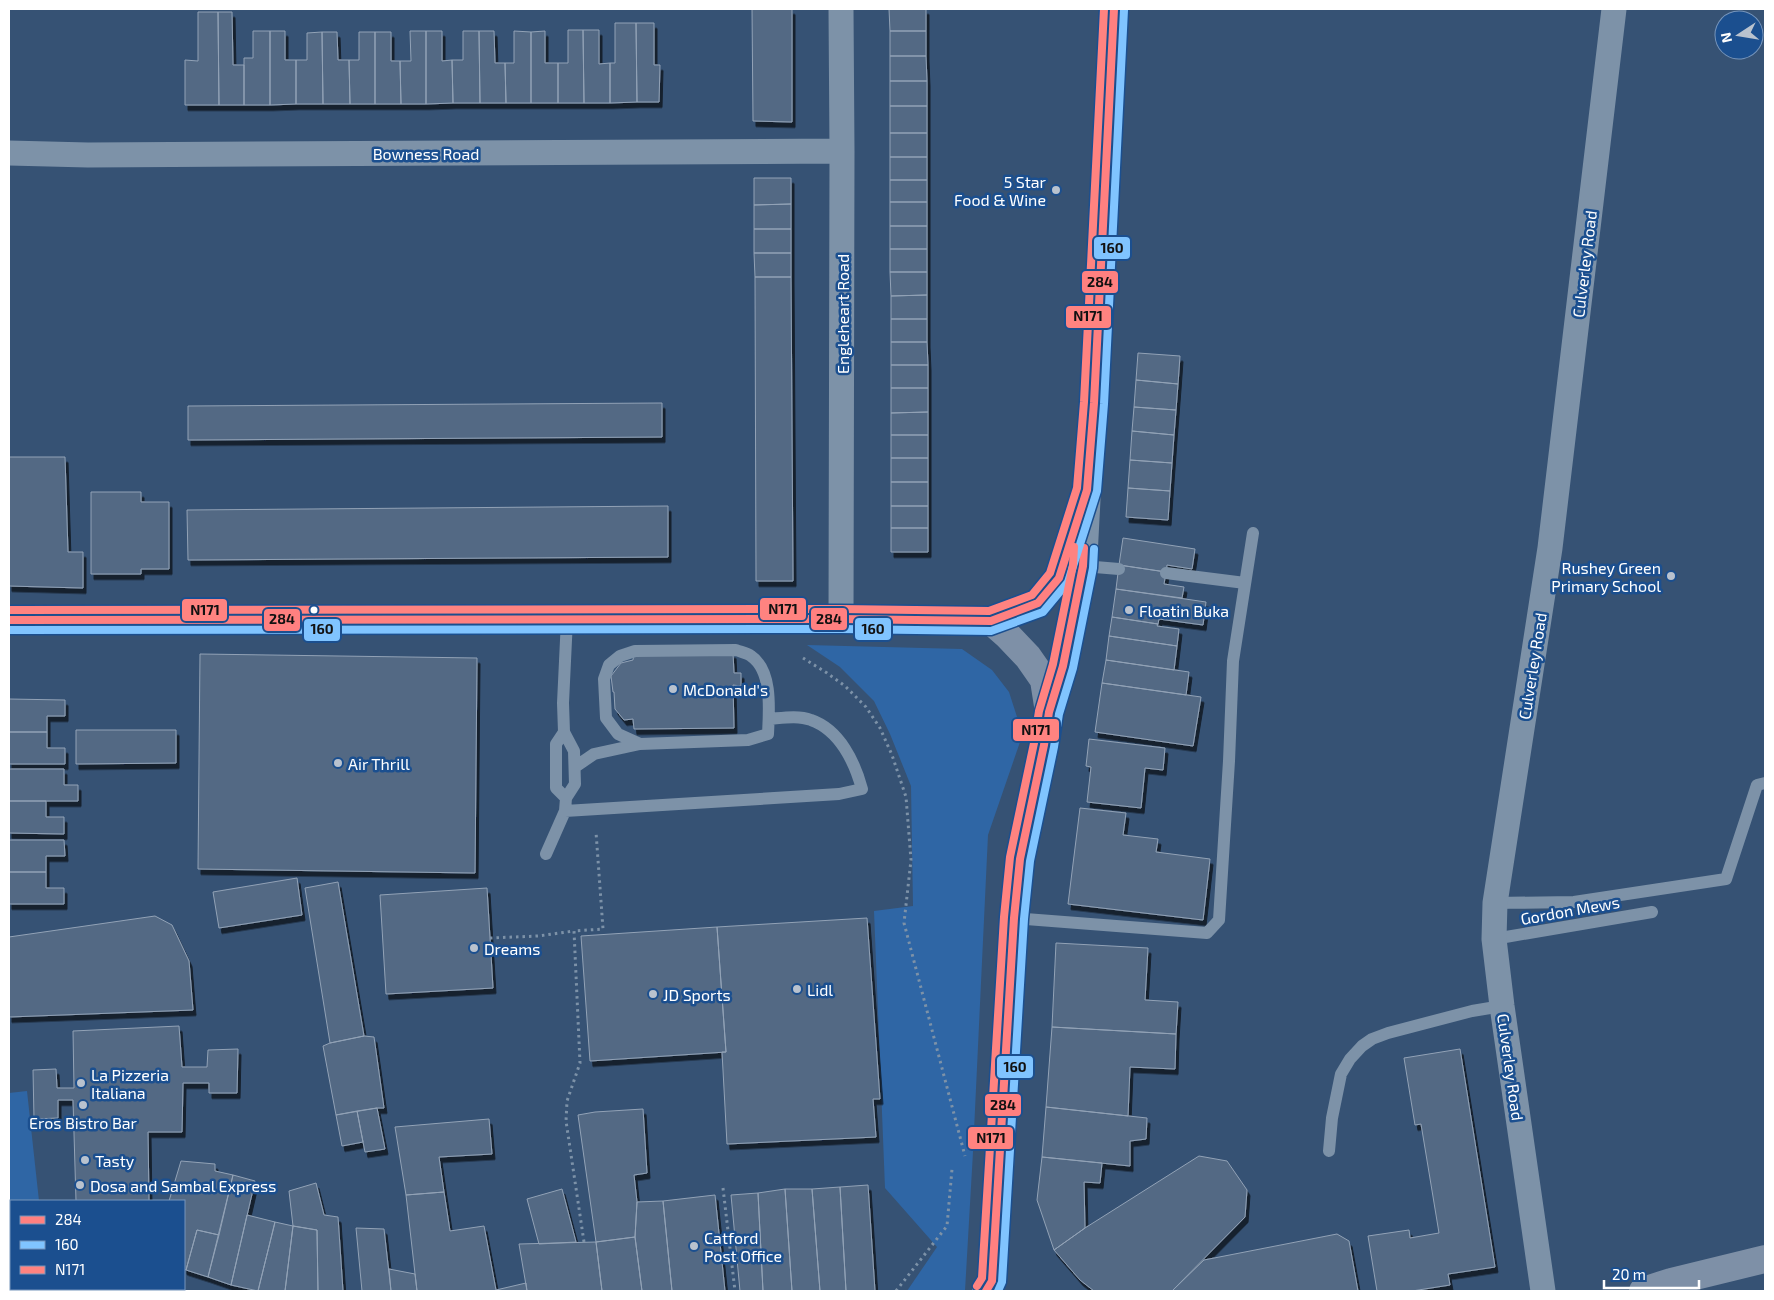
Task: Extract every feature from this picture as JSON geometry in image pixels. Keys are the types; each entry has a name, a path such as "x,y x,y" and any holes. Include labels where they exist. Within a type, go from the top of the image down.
{"highway":[{"path":"9,620 841,619 991,621 1028,657 1044,680 1049,712 1020,859 1014,918 991,1288"},
{"path":"1643,1291 1671,1282 1765,1259"}],"street":[{"name":"Engleheart Road","path":"841,9 841,619"},
{"path":"1049,712 1063,666 1083,566 1094,403 1114,9"},
{"name":"Culverley Road","path":"1543,1291 1502,1006 1494,939 1495,903 1550,548 1614,9"},
{"name":"Bowness Road","path":"9,153 842,151"},
{"path":"991,621 1038,603 1059,578 1087,490"}],"lane":[{"path":"1014,918 1207,933 1220,920 1233,661 1253,533"},
{"path":"1083,566 1119,569"},
{"path":"1166,573 1245,583"},
{"path":"546,854 575,784 574,751 564,732 567,619"},
{"path":"575,767 594,754 640,744 748,740 768,734 767,678 759,664 750,656 736,650 635,651 620,656 609,665 604,679 606,718 618,734 640,744"},
{"path":"564,732 556,744 556,788 566,805 595,810 830,794 862,789 856,769 846,750 823,726 812,720 800,718 769,719"},
{"path":"1495,903 1574,902 1726,879 1756,785 1765,783"},
{"name":"Gordon Mews","path":"1494,939 1652,912"},
{"path":"1329,1152 1332,1118 1341,1074 1350,1059 1362,1046 1372,1039 1388,1033 1472,1011 1502,1006"}],"path":[{"path":"802,658 827,672 845,686 866,707 880,728 892,755 906,797 911,860 904,923 965,1156"},
{"path":"490,938 538,936 603,929 595,810"},
{"path":"574,931 580,1063 567,1100 566,1121 584,1242"},
{"path":"896,1291 948,1226 952,1169"},
{"path":"723,1188 735,1291"}],"shaded area":[{"path":"807,645 962,649 992,670 1009,692 1018,720 1020,742 988,835 965,1291 907,1291 937,1247 885,1188 874,911 913,906 911,786 874,701 840,667"},
{"path":"27,1091 39,1200 10,1200 9,1221 9,1093"},
{"path":"12,1290 184,1291 13,1291"}],"building":[{"path":"752,9 792,9 792,122 753,121"},
{"path":"889,9 926,9 926,31 890,31"},
{"path":"198,12 218,12 219,105 185,105 185,60 198,61"},
{"path":"218,12 232,12 233,65 244,65 244,105 219,105"},
{"path":"615,23 636,23 637,102 610,103 610,63 615,63"},
{"path":"636,23 654,23 654,65 660,65 659,102 637,102"},
{"path":"568,30 583,30 584,103 558,103 558,63 568,63"},
{"path":"583,30 599,30 599,64 610,63 610,103 584,103"},
{"path":"253,31 270,31 270,105 244,105 244,58 253,58"},
{"path":"270,31 285,31 285,60 296,60 296,104 270,105"},
{"path":"410,31 426,31 426,104 401,104 400,61 411,61"},
{"path":"426,31 442,31 442,61 452,60 453,103 426,104"},
{"path":"463,31 479,31 480,103 453,103 452,60 463,60"},
{"path":"479,31 494,31 495,63 505,63 506,103 480,103"},
{"path":"514,31 531,32 531,103 506,103 505,63 514,63"},
{"path":"545,31 545,63 558,63 558,103 531,103 531,32"},
{"path":"890,31 926,31 926,56 890,56"},
{"path":"322,32 323,104 296,104 296,60 307,60 307,33"},
{"path":"322,32 337,32 338,60 349,60 350,104 323,104"},
{"path":"359,32 375,32 375,104 350,104 349,60 359,60"},
{"path":"375,32 391,32 391,61 400,61 401,104 375,104"},
{"path":"890,56 926,56 927,81 890,81"},
{"path":"890,81 927,81 927,106 890,106"},
{"path":"890,106 927,106 927,133 890,133"},
{"path":"890,133 927,133 927,157 890,157"},
{"path":"890,157 927,157 927,180 890,180"},
{"path":"754,178 791,178 791,204 754,205"},
{"path":"890,180 927,180 927,202 890,202"},
{"path":"890,202 927,202 927,226 890,226"},
{"path":"791,204 791,229 754,229 754,205"},
{"path":"890,226 927,226 927,249 890,249"},
{"path":"754,229 791,229 791,253 754,253"},
{"path":"890,249 927,249 927,272 890,272"},
{"path":"754,253 791,253 791,277 755,277"},
{"path":"890,272 927,272 927,295 891,296"},
{"path":"755,277 791,277 793,581 756,581"},
{"path":"927,295 927,319 891,319 891,296"},
{"path":"891,319 927,319 927,342 891,342"},
{"path":"891,342 927,342 928,365 891,365"},
{"path":"1138,353 1180,356 1178,384 1136,380"},
{"path":"891,365 928,365 928,388 891,388"},
{"path":"1136,380 1178,384 1176,410 1134,407"},
{"path":"891,388 928,388 928,412 891,413"},
{"path":"662,403 662,437 188,440 188,406"},
{"path":"1134,407 1176,410 1174,435 1132,431"},
{"path":"928,412 928,435 891,435 891,413"},
{"path":"1132,431 1174,435 1172,463 1130,460"},
{"path":"891,435 928,435 928,458 891,458"},
{"path":"9,457 65,457 68,552 83,552 83,588 9,586"},
{"path":"891,458 928,458 928,482 891,482"},
{"path":"1130,460 1172,463 1170,491 1128,488"},
{"path":"891,482 928,482 928,506 891,506"},
{"path":"1128,488 1170,491 1168,520 1126,517"},
{"path":"91,492 141,492 141,502 169,502 169,569 141,569 141,574 91,574"},
{"path":"668,506 668,557 188,560 187,510"},
{"path":"891,506 928,506 928,528 891,528"},
{"path":"891,528 928,528 928,552 891,552"},
{"path":"1123,538 1195,549 1192,569 1167,565 1166,572 1119,565"},
{"path":"1119,565 1166,572 1164,584 1184,587 1182,598 1116,589"},
{"path":"1116,589 1206,602 1203,625 1159,619 1158,624 1112,617"},
{"path":"1112,617 1179,629 1177,646 1109,636"},
{"path":"1109,636 1177,646 1174,670 1106,660"},
{"name":"McDonald's","path":"634,653 733,653 734,673 741,673 741,686 733,685 734,728 634,729 633,719 624,720 615,709 611,676 621,663 633,660"},
{"name":"Air Thrill","path":"200,654 477,658 475,873 198,869"},
{"path":"1106,660 1189,672 1186,695 1102,683"},
{"path":"1102,683 1201,697 1193,746 1095,732"},
{"path":"9,699 65,700 65,716 47,716 47,732 9,732"},
{"path":"76,730 176,730 176,763 76,764"},
{"path":"9,732 47,732 47,748 65,748 65,764 9,764"},
{"path":"1089,739 1165,748 1163,770 1145,768 1141,808 1087,802 1091,767 1086,766"},
{"path":"9,769 64,769 64,785 78,785 78,801 9,801"},
{"path":"9,801 46,801 46,817 64,817 64,834 9,833"},
{"path":"1080,808 1126,813 1123,835 1158,839 1156,852 1210,859 1203,920 1068,904"},
{"path":"9,840 64,840 65,856 46,856 46,872 9,872"},
{"path":"9,872 46,872 46,888 64,888 64,904 9,904"},
{"path":"297,878 302,915 219,928 213,892"},
{"path":"338,882 364,1036 330,1043 305,888"},
{"path":"487,888 493,988 386,994 380,895"},
{"path":"155,916 172,925 189,961 193,1010 9,1017 9,937"},
{"name":"Lidl","path":"867,918 880,1099 873,1099 876,1137 727,1144 722,1052 726,1052 717,927"},
{"name":"JD Sports","path":"717,927 726,1052 590,1061 581,936"},
{"path":"1056,943 1148,948 1145,1000 1178,1002 1176,1034 1052,1027"},
{"path":"179,1026 182,1067 207,1067 208,1050 238,1049 237,1093 209,1093 209,1083 183,1083 182,1132 148,1132 149,1200 76,1200 73,1100 58,1100 58,1118 34,1119 33,1070 56,1069 57,1088 74,1088 73,1031"},
{"path":"1052,1027 1176,1034 1175,1069 1130,1067 1128,1116 1046,1107"},
{"path":"364,1036 374,1037 384,1108 336,1115 323,1046"},
{"path":"1460,1049 1495,1267 1448,1274 1450,1285 1412,1291 1377,1291 1368,1236 1409,1230 1410,1238 1439,1233 1421,1124 1415,1125 1404,1058"},
{"path":"1046,1107 1147,1118 1146,1139 1130,1141 1130,1166 1042,1157"},
{"path":"377,1108 385,1149 365,1152 357,1111"},
{"path":"643,1109 647,1173 634,1175 637,1202 635,1237 596,1242 578,1115"},
{"path":"357,1111 363,1142 342,1146 336,1115"},
{"path":"489,1119 492,1154 439,1157 444,1192 406,1195 395,1127"},
{"path":"1199,1156 1227,1161 1247,1190 1245,1217 1172,1291 1094,1291 1080,1280 1054,1250 1085,1228"},
{"path":"1042,1157 1102,1163 1100,1183 1084,1182 1085,1228 1054,1250 1037,1200"},
{"path":"181,1161 215,1164 215,1171 233,1175 219,1235 197,1230 186,1270 185,1200 169,1200"},
{"path":"233,1175 255,1181 231,1285 208,1277"},
{"path":"316,1183 324,1215 338,1217 343,1291 318,1291 317,1230 293,1226 289,1191"},
{"path":"868,1185 875,1291 846,1291 840,1187"},
{"path":"840,1187 846,1291 820,1291 812,1189"},
{"path":"562,1189 576,1242 539,1244 527,1199"},
{"path":"785,1189 792,1291 763,1291 758,1193"},
{"path":"785,1189 812,1189 820,1291 792,1291"},
{"path":"444,1192 450,1231 484,1226 496,1290 526,1283 527,1291 417,1291 406,1195"},
{"path":"758,1193 763,1291 740,1291 731,1195"},
{"name":"Catford Post Office","path":"715,1195 725,1291 672,1291 663,1201"},
{"path":"663,1201 672,1291 642,1291 635,1237 637,1202"},
{"path":"247,1215 275,1222 258,1291 231,1285"},
{"path":"275,1222 293,1226 285,1291 258,1291"},
{"path":"293,1226 317,1230 318,1291 285,1291"},
{"path":"356,1228 384,1229 391,1291 362,1291"},
{"path":"197,1230 219,1235 208,1277 186,1270"},
{"path":"1337,1234 1349,1241 1358,1291 1172,1291 1204,1260"},
{"path":"635,1237 642,1291 602,1291 596,1242"},
{"path":"596,1242 602,1291 527,1291 519,1244"},
{"path":"389,1269 415,1274 417,1291 391,1291"}],"transit line":[{"name":"N171","path":"9,610 841,609 989,611 1032,595 1050,573 1077,488 1084,402 1104,9"},
{"name":"284","path":"9,620 841,619 991,621 1038,603 1059,578 1087,490 1094,403 1114,9"},
{"name":"160","path":"9,630 841,629 991,631 1043,612 1068,582 1097,491 1104,404 1124,10"},
{"name":"N171","path":"977,1286 982,1278 1004,917 1010,857 1039,711 1053,664 1073,565 1074,547"},
{"name":"284","path":"986,1291 992,1281 1014,918 1020,859 1049,712 1063,666 1083,566 1084,548"},
{"name":"160","path":"998,1291 1002,1282 1024,919 1030,861 1059,714 1073,668 1093,568 1094,549"}],"place":[{"name":"5 Star Food & Wine","path":"1056,190"},
{"name":"Rushey Green Primary School","path":"1671,576"},
{"name":"Floatin Buka","path":"1129,610"},
{"name":"McDonald's","path":"673,689"},
{"name":"Air Thrill","path":"338,763"},
{"name":"Dreams","path":"474,948"},
{"name":"Lidl","path":"797,989"},
{"name":"JD Sports","path":"653,994"},
{"name":"La Pizzeria Italiana","path":"81,1083"},
{"name":"Eros Bistro Bar","path":"83,1105"},
{"name":"Tasty","path":"85,1160"},
{"name":"Dosa and Sambal Express","path":"80,1185"},
{"name":"Catford Post Office","path":"694,1246"}]}
